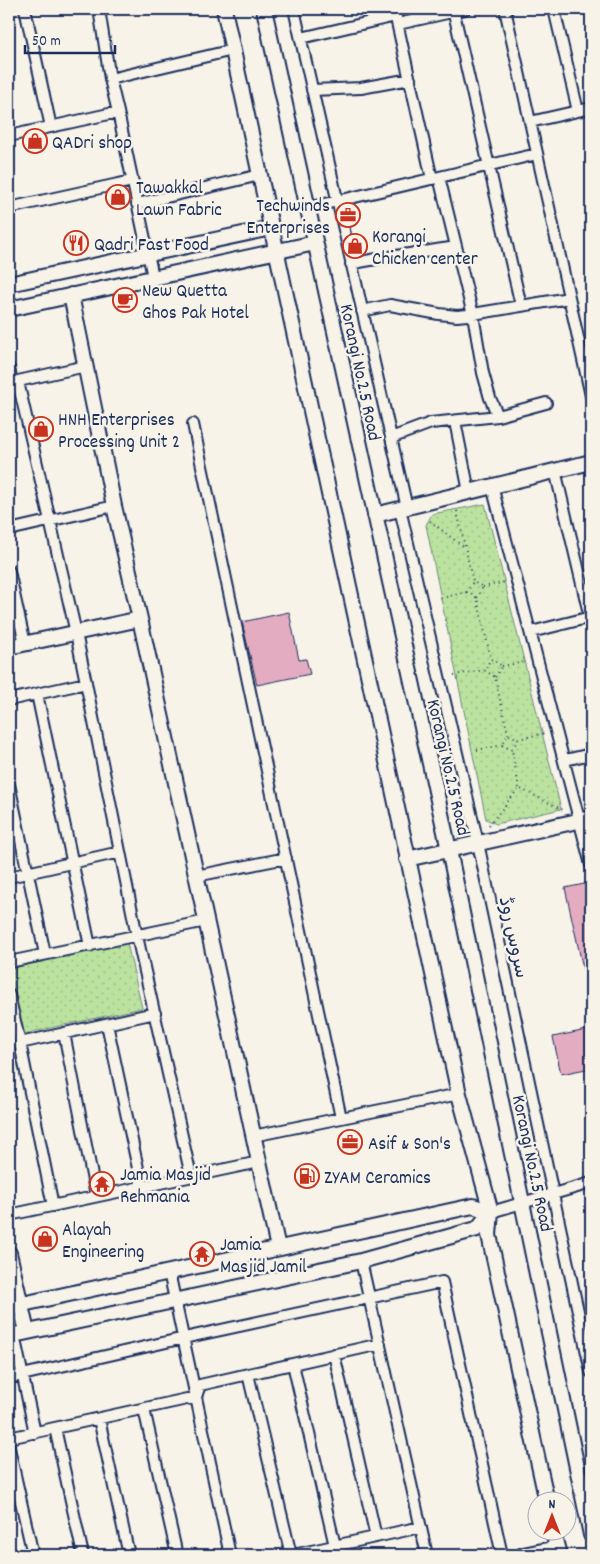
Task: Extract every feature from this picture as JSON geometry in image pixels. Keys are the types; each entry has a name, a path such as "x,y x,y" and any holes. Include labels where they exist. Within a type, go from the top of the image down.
{"street":[{"path":"25,9 51,127"},
{"path":"99,9 110,79 153,277"},
{"path":"224,9 458,1094 491,1212 489,1235 545,1492"},
{"name":"Korangi No.2.5 Road","path":"264,9 449,850 591,1535"},
{"name":"سروس روڈ","path":"294,9 391,438 404,508 591,1372"},
{"path":"301,38 396,16 465,9"},
{"path":"505,9 591,396"},
{"path":"554,9 578,111"},
{"path":"453,10 521,306"},
{"path":"396,16 410,79 473,315 483,373 490,398 498,416"},
{"path":"110,79 233,50"},
{"path":"312,90 361,88 410,79"},
{"path":"530,122 591,108"},
{"path":"9,136 118,112"},
{"path":"308,208 537,154"},
{"path":"137,204 260,175"},
{"path":"9,208 132,181"},
{"path":"9,284 271,228"},
{"path":"9,309 315,243"},
{"path":"351,264 376,258 456,247"},
{"path":"71,295 114,506 278,1248"},
{"path":"362,311 390,304 439,314 473,315 569,298"},
{"path":"13,383 86,366"},
{"path":"9,368 50,521 76,633 137,936 191,1176"},
{"path":"391,438 431,423 498,416 546,403"},
{"path":"455,421 469,492"},
{"path":"193,424 341,1118"},
{"path":"374,515 591,462"},
{"path":"531,632 591,619 555,470"},
{"path":"492,486 565,760 586,819 591,865"},
{"path":"9,530 114,506"},
{"path":"9,571 26,644"},
{"path":"9,647 140,619"},
{"path":"9,700 86,683"},
{"path":"37,694 90,946"},
{"path":"565,760 591,754"},
{"path":"9,784 46,954"},
{"path":"407,859 586,819"},
{"path":"9,877 120,852"},
{"path":"196,876 286,858"},
{"path":"9,962 206,921"},
{"path":"9,995 53,1206"},
{"path":"20,1043 154,1013"},
{"path":"107,1024 142,1187"},
{"path":"64,1033 96,1196"},
{"path":"253,1136 458,1094"},
{"path":"9,1215 258,1162"},
{"path":"15,1306 473,1206 491,1212 591,1183"},
{"path":"16,1335 361,1261 477,1229 491,1212"},
{"path":"9,1253 16,1335 22,1374 35,1433"},
{"path":"361,1261 427,1555"},
{"path":"169,1272 230,1555"},
{"path":"9,1378 442,1282 502,1555"},
{"path":"196,1397 200,1385 380,1344"},
{"path":"334,1354 376,1537"},
{"path":"293,1364 335,1546"},
{"path":"248,1374 292,1555 421,1527"},
{"path":"9,1438 196,1397"},
{"path":"144,1409 177,1555"},
{"path":"99,1418 130,1555"},
{"path":"55,1428 82,1555"},
{"path":"9,1448 33,1555"},
{"path":"523,1555 558,1552"}],"path":[{"path":"457,511 472,582 467,592"},
{"path":"430,521 465,548"},
{"path":"472,582 483,587 505,582"},
{"path":"483,587 477,598 491,659 502,666 525,662"},
{"path":"441,598 467,592 477,598"},
{"path":"484,670 491,659"},
{"path":"495,677 502,666"},
{"path":"454,675 484,670 495,677 508,734 502,745"},
{"path":"508,734 518,739 546,733"},
{"path":"489,825 519,788 512,750 518,739"},
{"path":"477,750 502,745 512,750"},
{"path":"519,788 564,811"}],"green space":[{"path":"485,504 561,809 496,824 486,819 426,525 432,514"},
{"path":"127,943 142,1008 23,1034 9,969"}],"building":[{"path":"289,612 299,660 306,659 310,674 257,685 242,622"},
{"path":"589,883 591,893 591,986 587,986 565,888"},
{"path":"591,1029 591,1068 561,1074 553,1037"}],"place":[{"name":"QADri shop","path":"35,141"},
{"name":"Tawakkal Lawn Fabric","path":"118,197"},
{"name":"Techwinds Enterprises","path":"348,215"},
{"name":"Qadri Fast Food","path":"76,243"},
{"name":"Korangi Chicken center","path":"355,246"},
{"name":"New Quetta Ghos Pak Hotel","path":"125,300"},
{"name":"HNH Enterprises Processing Unit 2","path":"41,429"},
{"name":"Asif & Son's","path":"350,1142"},
{"name":"ZYAM Ceramics","path":"307,1176"},
{"name":"Jamia Masjid Rehmania","path":"102,1184"},
{"name":"Alayah Engineering","path":"45,1239"},
{"name":"Jamia Masjid Jamil","path":"202,1254"}]}
